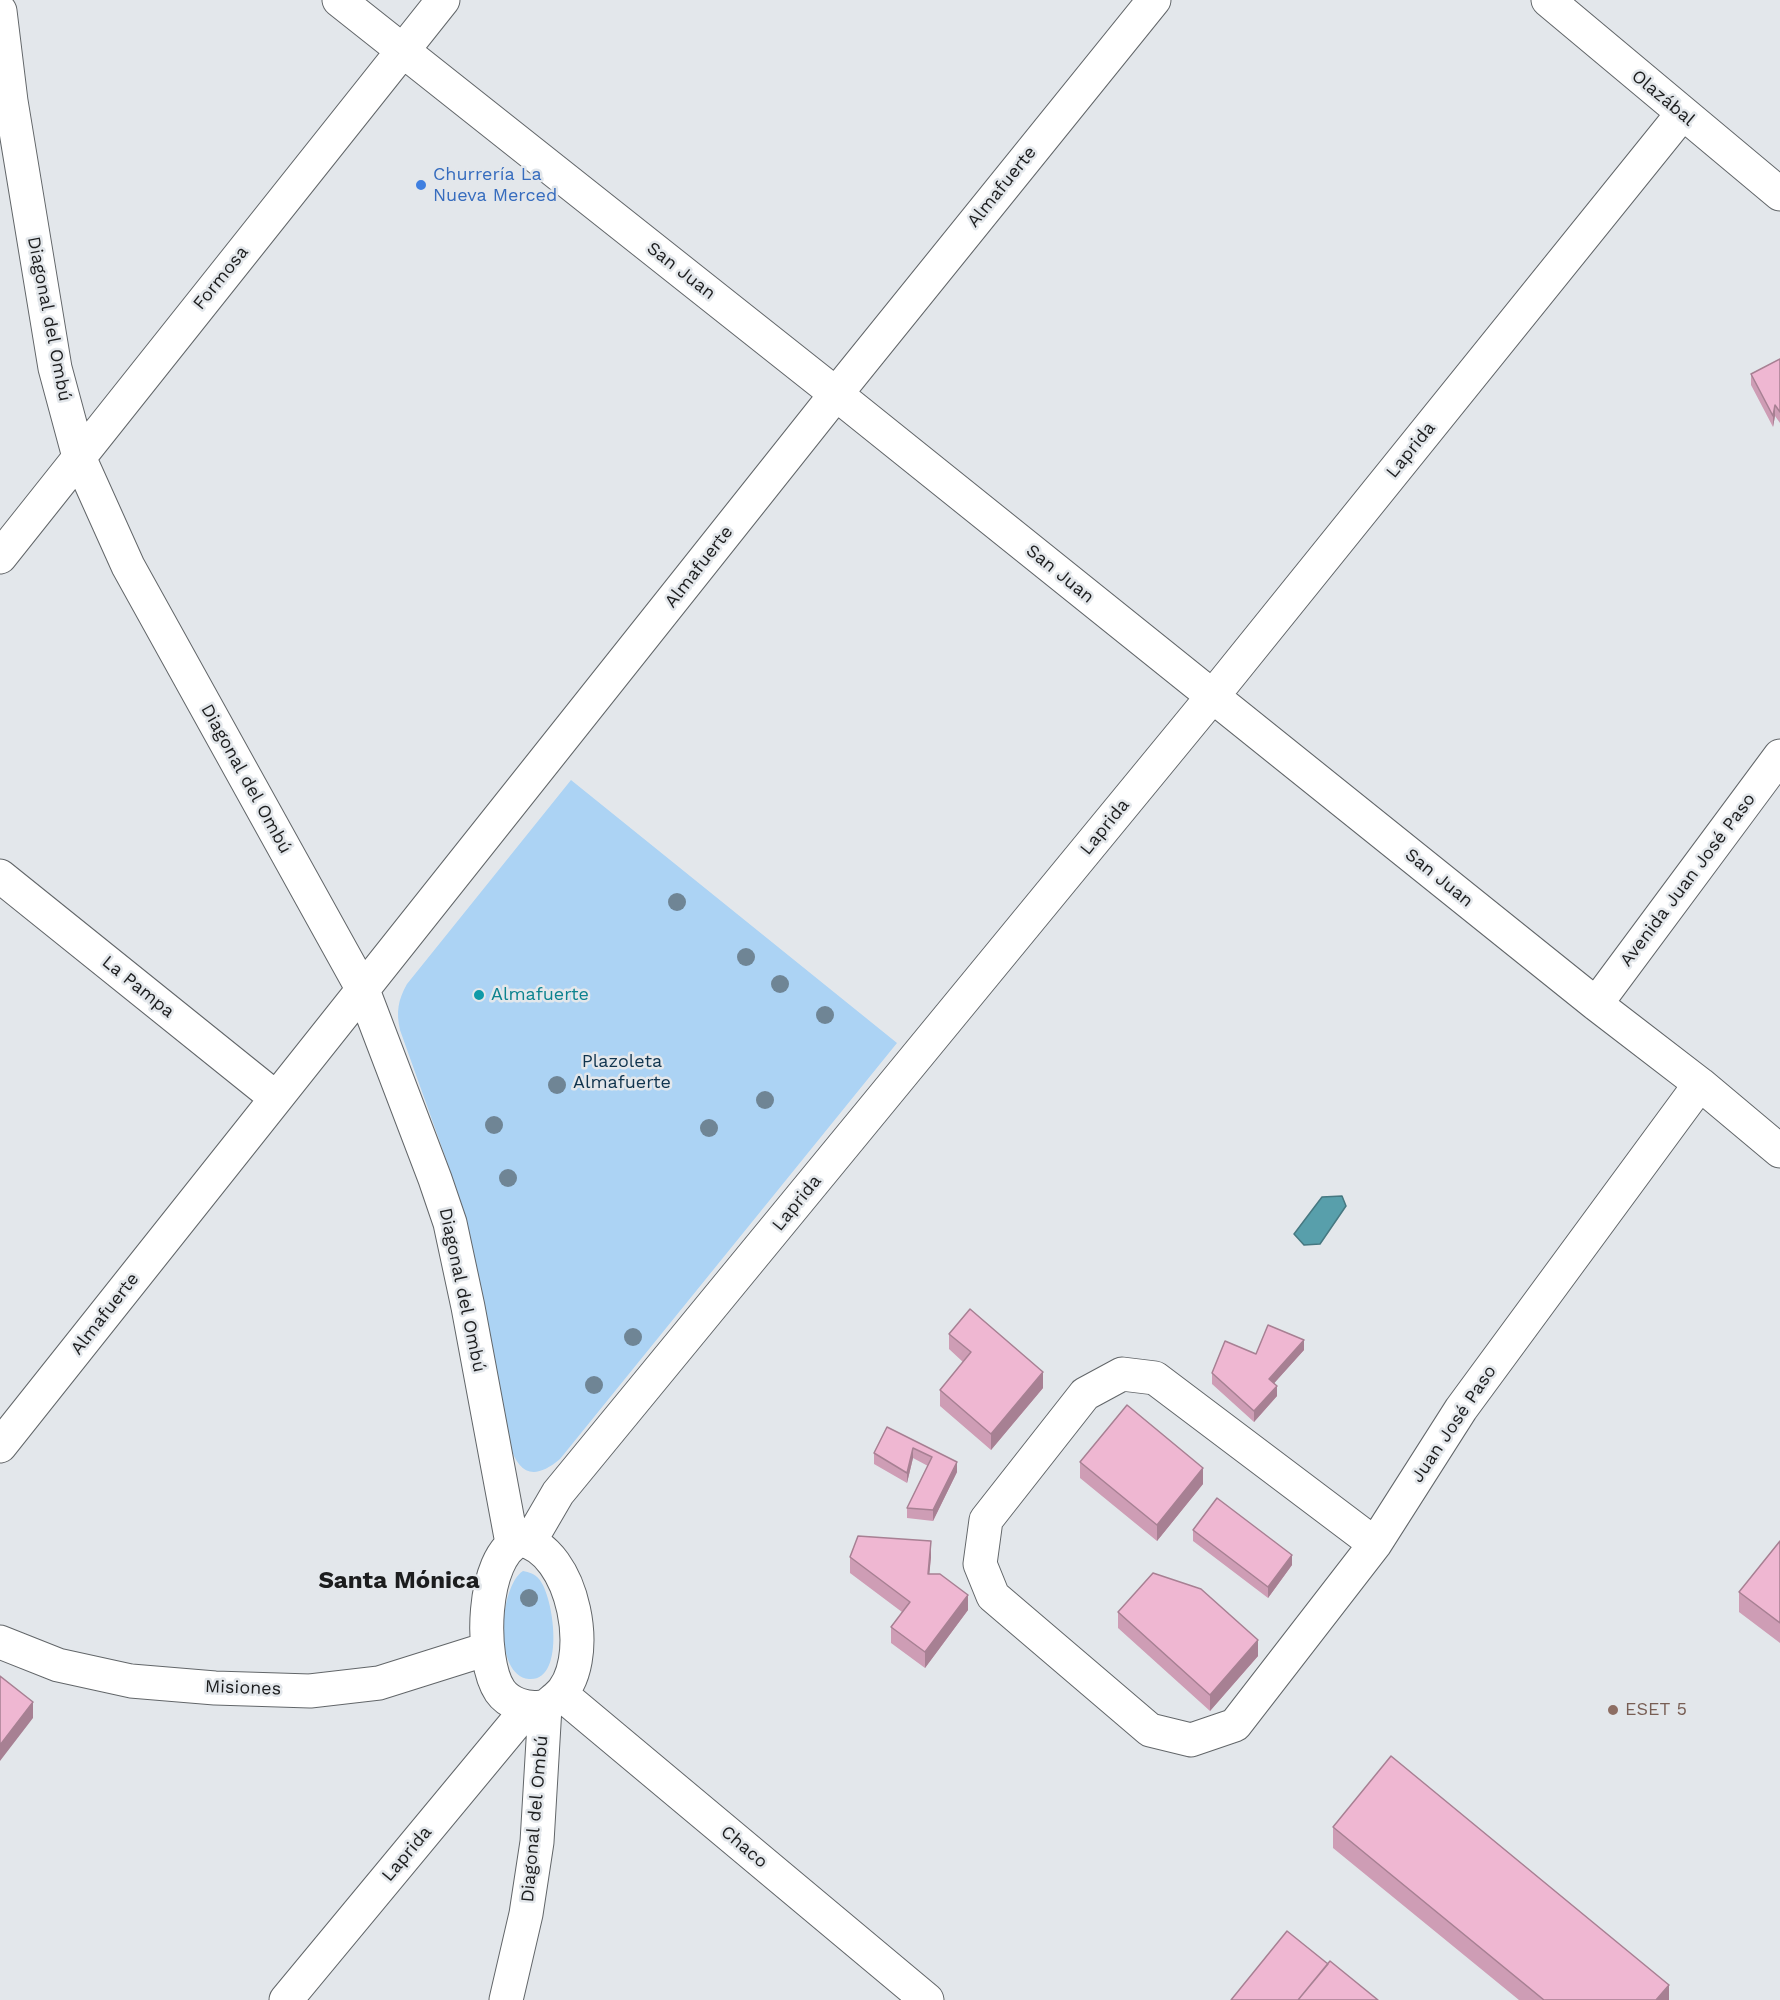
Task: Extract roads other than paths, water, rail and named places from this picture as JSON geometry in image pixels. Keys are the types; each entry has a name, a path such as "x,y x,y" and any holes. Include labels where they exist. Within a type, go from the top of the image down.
{"street":[{"name":"San Juan","path":"339,0 836,394 1596,1004 1700,1084 1780,1151"},
{"name":"Formosa","path":"0,557 443,0"},
{"name":"Almafuerte","path":"0,1446 836,394 1154,0"},
{"name":"Olazábal","path":"1548,0 1780,194"},
{"name":"Diagonal del Ombú","path":"0,11 11,101 55,368 79,457 128,566 363,990 450,1223 521,1542"},
{"name":"Laprida","path":"521,1542 1212,697 1682,114"},
{"name":"Avenida Juan José Paso","path":"1596,1004 1780,756"},
{"name":"La Pampa","path":"0,876 276,1098"},
{"name":"Juan José Paso","path":"1375,1544 1155,1378 1122,1374 1086,1394 986,1520 980,1564 993,1596 1149,1730 1191,1740 1235,1725 1375,1544 1461,1409 1700,1084"},
{"name":"Diagonal del Ombú","path":"521,1542 501,1559 489,1595 486,1624 487,1649 492,1675 501,1693 513,1702 545,1703"},
{"name":"Diagonal del Ombú","path":"507,2000 526,1914 537,1842 545,1703 571,1675 577,1652 578,1632 570,1594 562,1575 540,1549 521,1542"},
{"name":"Misiones","path":"0,1642 58,1665 131,1681 215,1688 310,1691 379,1683 487,1649"},
{"name":"Laprida","path":"286,2000 545,1703"},
{"name":"Chaco","path":"545,1703 927,2000"}],"place":[{"name":"Churrería La Nueva Merced","path":"421,185"},
{"name":"Almafuerte","path":"479,995"},
{"name":"ESET 5","path":"1613,1710"}],"district":[{"name":"Santa Mónica","path":"399,1581"}],"park label":[{"name":"Plazoleta Almafuerte","path":"622,1072"}]}
